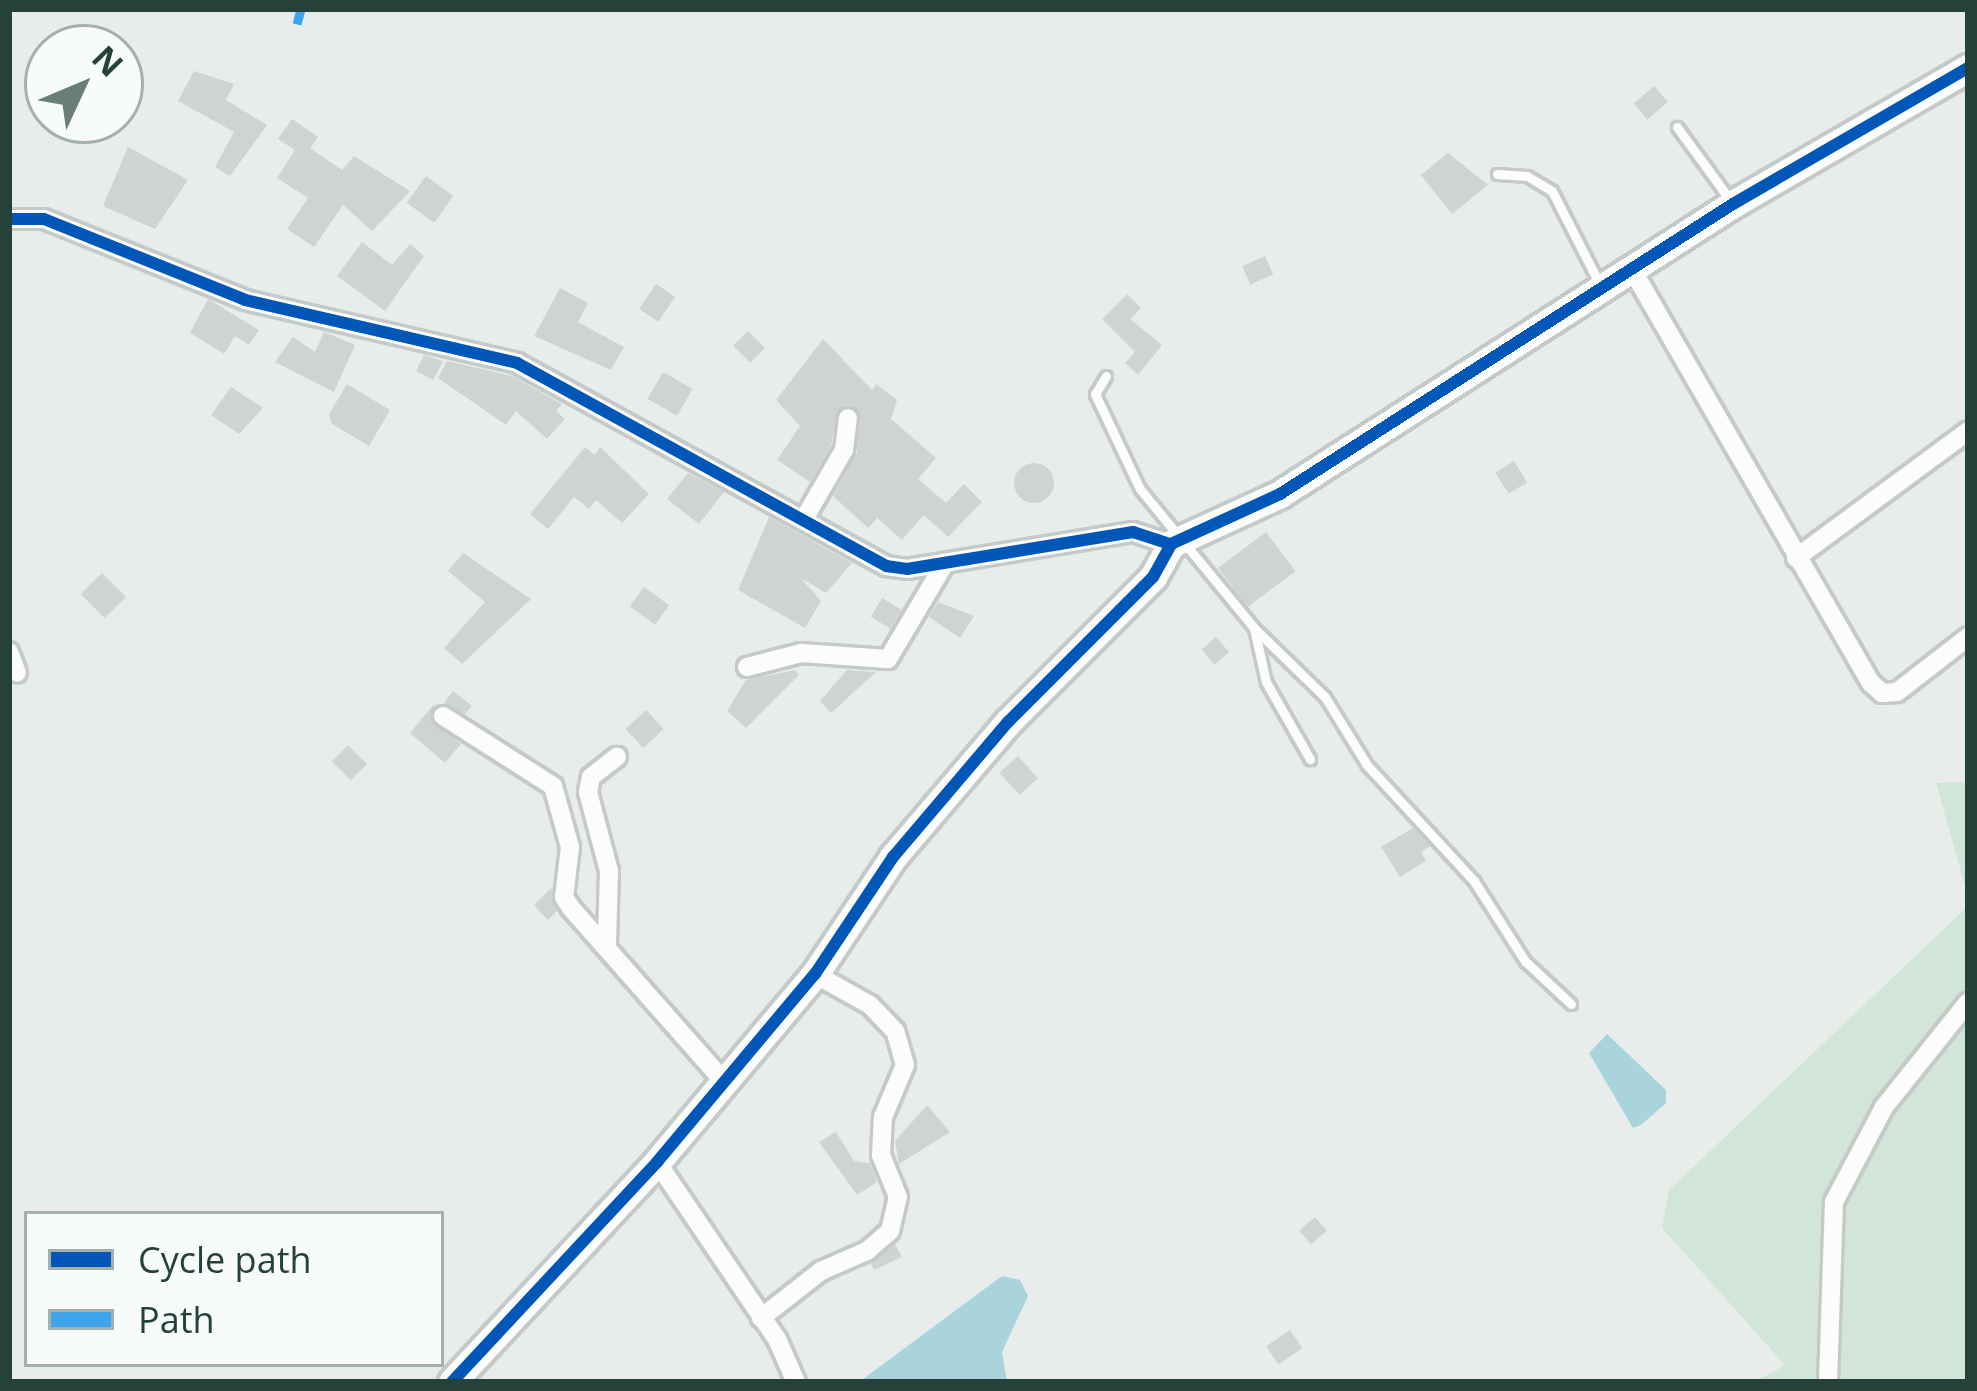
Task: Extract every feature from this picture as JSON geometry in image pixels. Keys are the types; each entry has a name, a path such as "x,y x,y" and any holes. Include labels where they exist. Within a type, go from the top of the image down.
{"street":[{"path":"452,1382 657,1162 721,1078 815,974 893,857 1009,722 1153,577 1178,541 1280,494 1604,293 1733,204 1967,70"},
{"path":"9,219 44,219 244,300 517,363 886,566 945,563 1133,532 1178,541"},
{"path":"1633,271 1796,558 1882,693 1898,692 1968,637"},
{"path":"804,519 844,450 848,418"},
{"path":"1796,558 1968,431"},
{"path":"747,667 800,653 889,659 945,563"},
{"path":"9,652 17,673"},
{"path":"443,716 554,786 571,848 565,897 721,1078"},
{"path":"607,942 609,871 588,792 592,777 617,757"},
{"path":"761,1318 821,1271 878,1241 898,1197 880,1155 884,1117 905,1065 896,1031 870,1006 815,974"},
{"path":"1828,1382 1834,1202 1884,1107 1968,1002"},
{"path":"657,1162 761,1318 796,1382"}],"lane":[{"path":"1677,128 1733,204"},
{"path":"1497,174 1527,176 1552,191 1604,293"},
{"path":"1106,376 1096,394 1150,506 1255,628 1325,697 1367,765 1474,880 1526,961 1571,1004"},
{"path":"1255,628 1266,682 1310,759"}],"green space":[{"path":"1968,782 1968,897 1936,783"},
{"path":"1968,906 1968,1382 1754,1382 1785,1365 1662,1228 1669,1190"}],"water":[{"path":"1607,1034 1666,1090 1666,1103 1633,1128 1589,1053"},
{"path":"1002,1276 1020,1280 1028,1296 1002,1352 1007,1382 859,1382"}],"building":[{"path":"194,71 234,84 226,100 267,125 230,176 215,167 234,132 178,101"},
{"path":"1654,86 1668,102 1647,120 1634,104"},
{"path":"292,119 318,137 310,148 342,170 354,156 410,191 372,231 343,205 314,247 287,229 308,198 277,178 295,150 278,139"},
{"path":"128,147 188,180 155,229 103,206"},
{"path":"1448,153 1488,185 1452,214 1421,175"},
{"path":"426,176 454,196 434,223 407,203"},
{"path":"362,242 392,265 410,244 424,256 385,311 337,276"},
{"path":"1265,256 1273,274 1250,284 1242,266"},
{"path":"656,284 675,297 658,322 639,309"},
{"path":"560,288 588,303 578,322 624,347 611,370 534,336"},
{"path":"1127,294 1141,308 1130,319 1162,345 1138,375 1125,363 1135,352 1102,319"},
{"path":"208,299 259,330 249,345 235,336 224,354 190,333"},
{"path":"748,331 765,348 750,363 733,346"},
{"path":"324,332 355,345 334,392 275,362 293,337 315,352"},
{"path":"823,339 872,390 876,384 897,400 891,419 936,458 918,479 946,503 964,484 982,502 948,537 924,515 902,540 877,518 868,528 833,496 857,453 855,407 837,411 831,446 810,482 777,460 800,426 776,400"},
{"path":"424,355 443,361 433,380 416,371"},
{"path":"447,361 512,376 562,404 556,411 565,419 547,439 516,411 506,425 438,378"},
{"path":"663,372 692,389 677,416 648,399"},
{"path":"347,384 390,410 369,446 332,424 329,414"},
{"path":"231,387 263,408 239,434 211,415"},
{"path":"585,447 595,455 600,447 649,494 622,523 596,500 589,509 574,497 548,529 530,514"},
{"path":"1514,461 1527,482 1509,494 1495,473"},
{"path":"1034,463 1048,469 1054,483 1048,497 1034,503 1020,497 1014,483 1020,469"},
{"path":"688,473 724,492 699,524 667,499"},
{"path":"769,517 852,563 826,593 801,578 821,601 805,628 738,590"},
{"path":"1266,532 1295,571 1248,607 1218,568"},
{"path":"463,553 531,599 462,664 444,648 485,602 448,571"},
{"path":"102,573 126,597 105,618 81,594"},
{"path":"644,587 669,605 655,625 630,606"},
{"path":"882,598 902,610 890,629 871,617"},
{"path":"938,602 974,616 960,638 929,617"},
{"path":"1216,637 1229,652 1215,665 1202,649"},
{"path":"795,670 799,675 746,728 727,711 746,680"},
{"path":"847,670 876,672 831,713 820,701"},
{"path":"453,691 472,706 465,714 444,703"},
{"path":"434,704 432,723 461,744 445,763 410,733"},
{"path":"646,710 664,729 643,748 626,729"},
{"path":"348,745 367,764 351,780 332,761"},
{"path":"1018,756 1038,778 1019,795 999,773"},
{"path":"1413,828 1430,846 1421,852 1426,861 1400,877 1381,847"},
{"path":"551,888 557,911 548,920 534,905"},
{"path":"927,1105 950,1132 899,1164 895,1141"},
{"path":"836,1132 854,1161 870,1163 877,1182 857,1195 819,1142"},
{"path":"1315,1217 1327,1231 1311,1244 1299,1231"},
{"path":"895,1244 902,1257 874,1270 871,1264"},
{"path":"1290,1330 1302,1348 1278,1364 1266,1346"}],"marked path":[{"path":"297,24 301,9"}],"cycle path":[{"path":"452,1382 657,1162 815,974 893,857 1008,722 1153,577 1171,544 1280,494 1733,204 1968,68"},
{"path":"9,219 44,219 245,300 517,363 886,566 907,569 1133,532 1171,544"}]}
